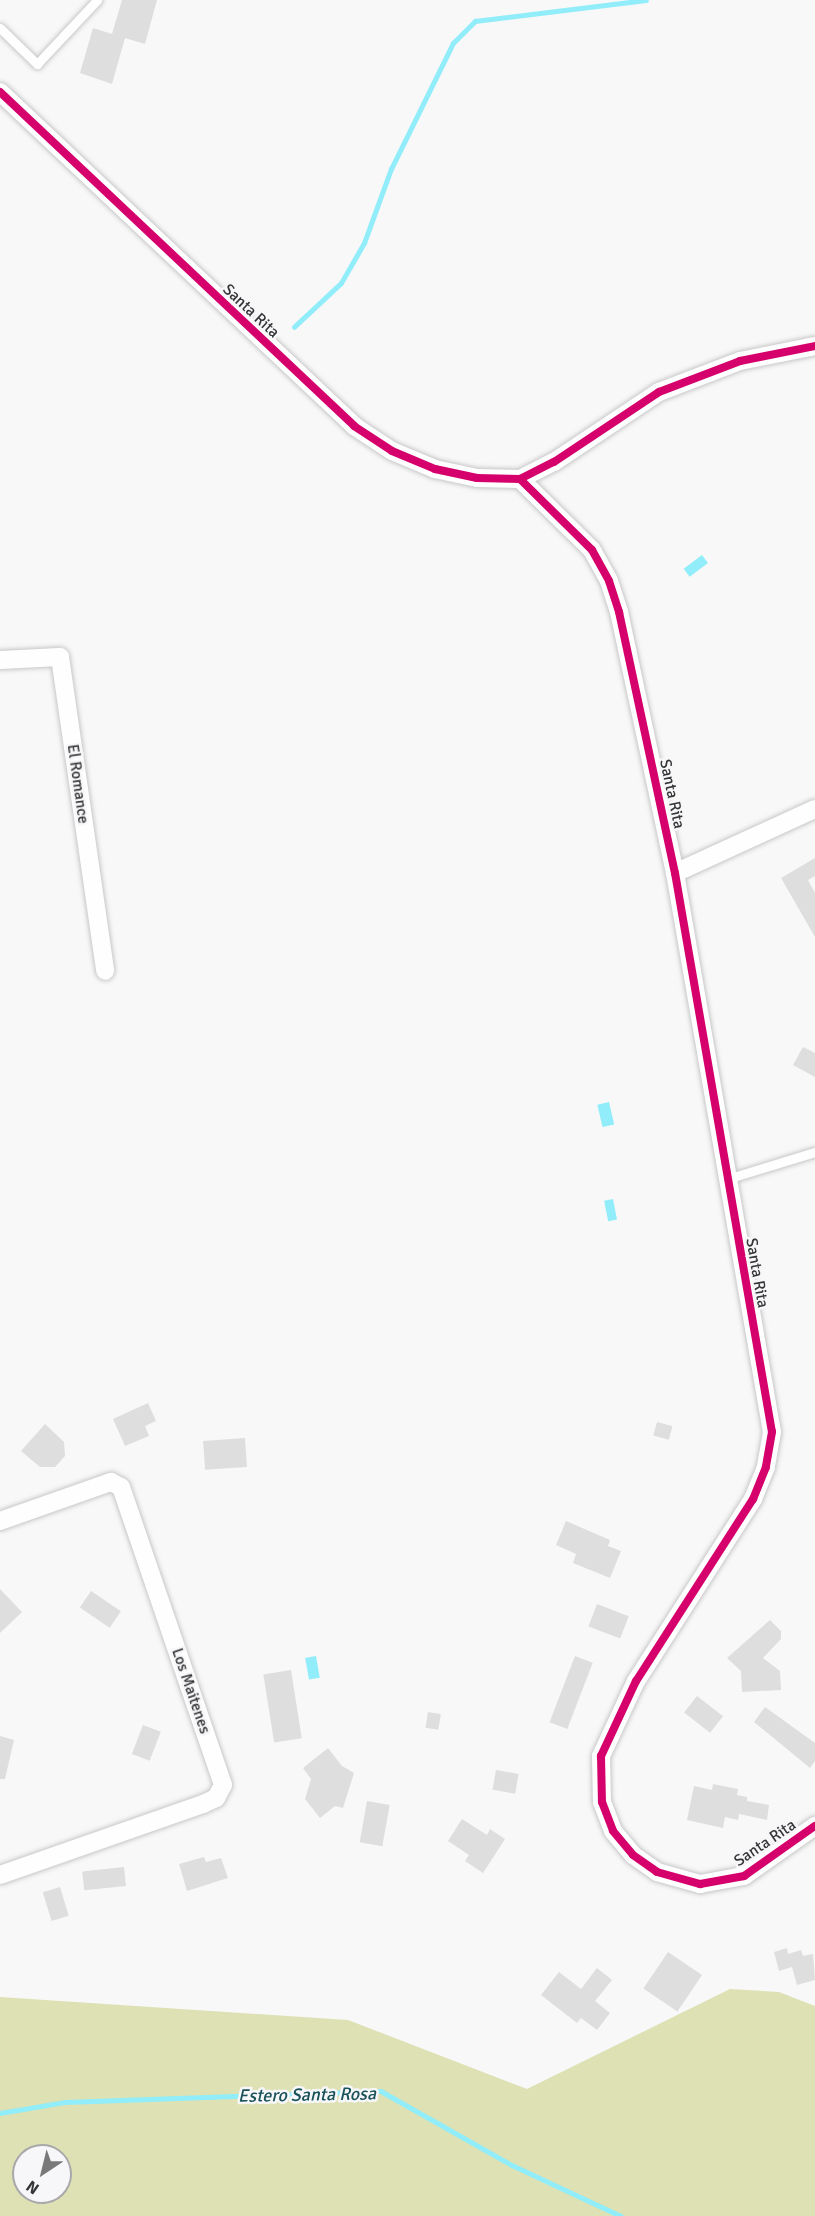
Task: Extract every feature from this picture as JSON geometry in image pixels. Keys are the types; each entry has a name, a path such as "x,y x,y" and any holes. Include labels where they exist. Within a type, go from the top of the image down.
{"street":[{"name":"Santa Rita","path":"0,93 354,426 392,451 435,469 477,478 520,479 580,536 609,581 619,612 675,873 772,1432 770,1449 753,1499 636,1681 601,1756 599,1787 607,1817 622,1844 651,1868 685,1882 715,1883 744,1876 815,1826"},
{"path":"520,479 676,384 740,361 815,346"},
{"name":"El Romance","path":"0,660 60,657 105,971"},
{"path":"675,873 815,810"},
{"name":"Los Maitenes","path":"0,1521 111,1482 121,1487 223,1785 216,1798 203,1804 0,1875"}],"lane":[{"path":"0,28 37,64 97,0"},
{"path":"727,1179 815,1152"}],"green space":[{"path":"730,1989 779,1992 815,2006 815,2216 0,2216 0,1997 348,2020 527,2089"}],"water":[{"path":"702,555 708,563 690,577 684,569"},
{"path":"609,1102 614,1124 602,1127 597,1105"},
{"path":"613,1199 617,1220 608,1221 604,1201"},
{"path":"316,1656 320,1678 309,1680 305,1658"}],"building":[{"path":"122,0 157,0 145,44 125,38 112,84 80,73 93,28 112,34"},
{"path":"815,858 815,876 808,880 815,893 815,937 781,878"},
{"path":"803,1047 815,1053 815,1077 793,1065"},
{"path":"148,1403 156,1421 145,1426 149,1436 125,1446 113,1419"},
{"path":"657,1422 672,1426 669,1440 653,1436"},
{"path":"45,1424 64,1442 65,1456 55,1467 40,1467 21,1451"},
{"path":"245,1438 247,1467 205,1470 203,1441"},
{"path":"566,1521 610,1540 608,1546 621,1551 610,1578 573,1563 576,1554 556,1545"},
{"path":"0,1589 22,1612 0,1633"},
{"path":"91,1591 121,1611 110,1628 80,1608"},
{"path":"597,1604 629,1616 620,1639 588,1626"},
{"path":"770,1620 781,1631 781,1639 763,1658 780,1671 781,1690 742,1692 741,1671 727,1658"},
{"path":"575,1656 593,1663 567,1729 550,1722"},
{"path":"291,1670 302,1738 274,1743 263,1674"},
{"path":"697,1696 723,1716 710,1733 684,1713"},
{"path":"765,1707 815,1743 815,1761 810,1768 754,1722"},
{"path":"428,1712 441,1714 438,1730 425,1728"},
{"path":"143,1725 161,1732 150,1761 132,1754"},
{"path":"0,1736 14,1740 5,1779 0,1779"},
{"path":"328,1748 342,1766 354,1773 343,1808 335,1806 320,1818 305,1799 311,1779 303,1768"},
{"path":"496,1770 519,1774 515,1794 493,1790"},
{"path":"713,1784 738,1789 737,1795 747,1797 747,1801 769,1805 767,1820 739,1814 738,1820 725,1817 723,1828 687,1820 694,1786 712,1790"},
{"path":"367,1801 390,1805 382,1846 360,1842"},
{"path":"462,1819 487,1835 490,1829 505,1839 483,1873 465,1861 469,1855 448,1841"},
{"path":"204,1857 206,1862 221,1858 228,1878 187,1891 179,1864"},
{"path":"124,1867 126,1886 84,1890 82,1871"},
{"path":"60,1887 69,1916 52,1921 43,1892"},
{"path":"787,1948 788,1954 801,1950 803,1956 813,1954 815,1980 797,1985 792,1967 779,1971 774,1952"},
{"path":"668,1952 702,1975 677,2011 643,1988"},
{"path":"597,1968 612,1980 595,2001 610,2013 597,2030 581,2018 577,2023 541,1995 559,1972 581,1989"}],"waterway":[{"path":"294,327 341,283 364,243 391,169 453,43 475,21 646,0"},
{"name":"Estero Santa Rosa","path":"0,2113 65,2102 381,2091 512,2165 621,2216"}],"cycle path":[{"path":"0,92 354,426 392,451 435,469 477,478 520,479 554,462 659,392 740,361 815,346"},
{"path":"520,479 592,550 609,581 619,612 675,873 772,1432 766,1467 753,1499 636,1681 601,1756 602,1802 613,1831 633,1855 657,1872 700,1884 744,1876 815,1826"}]}
